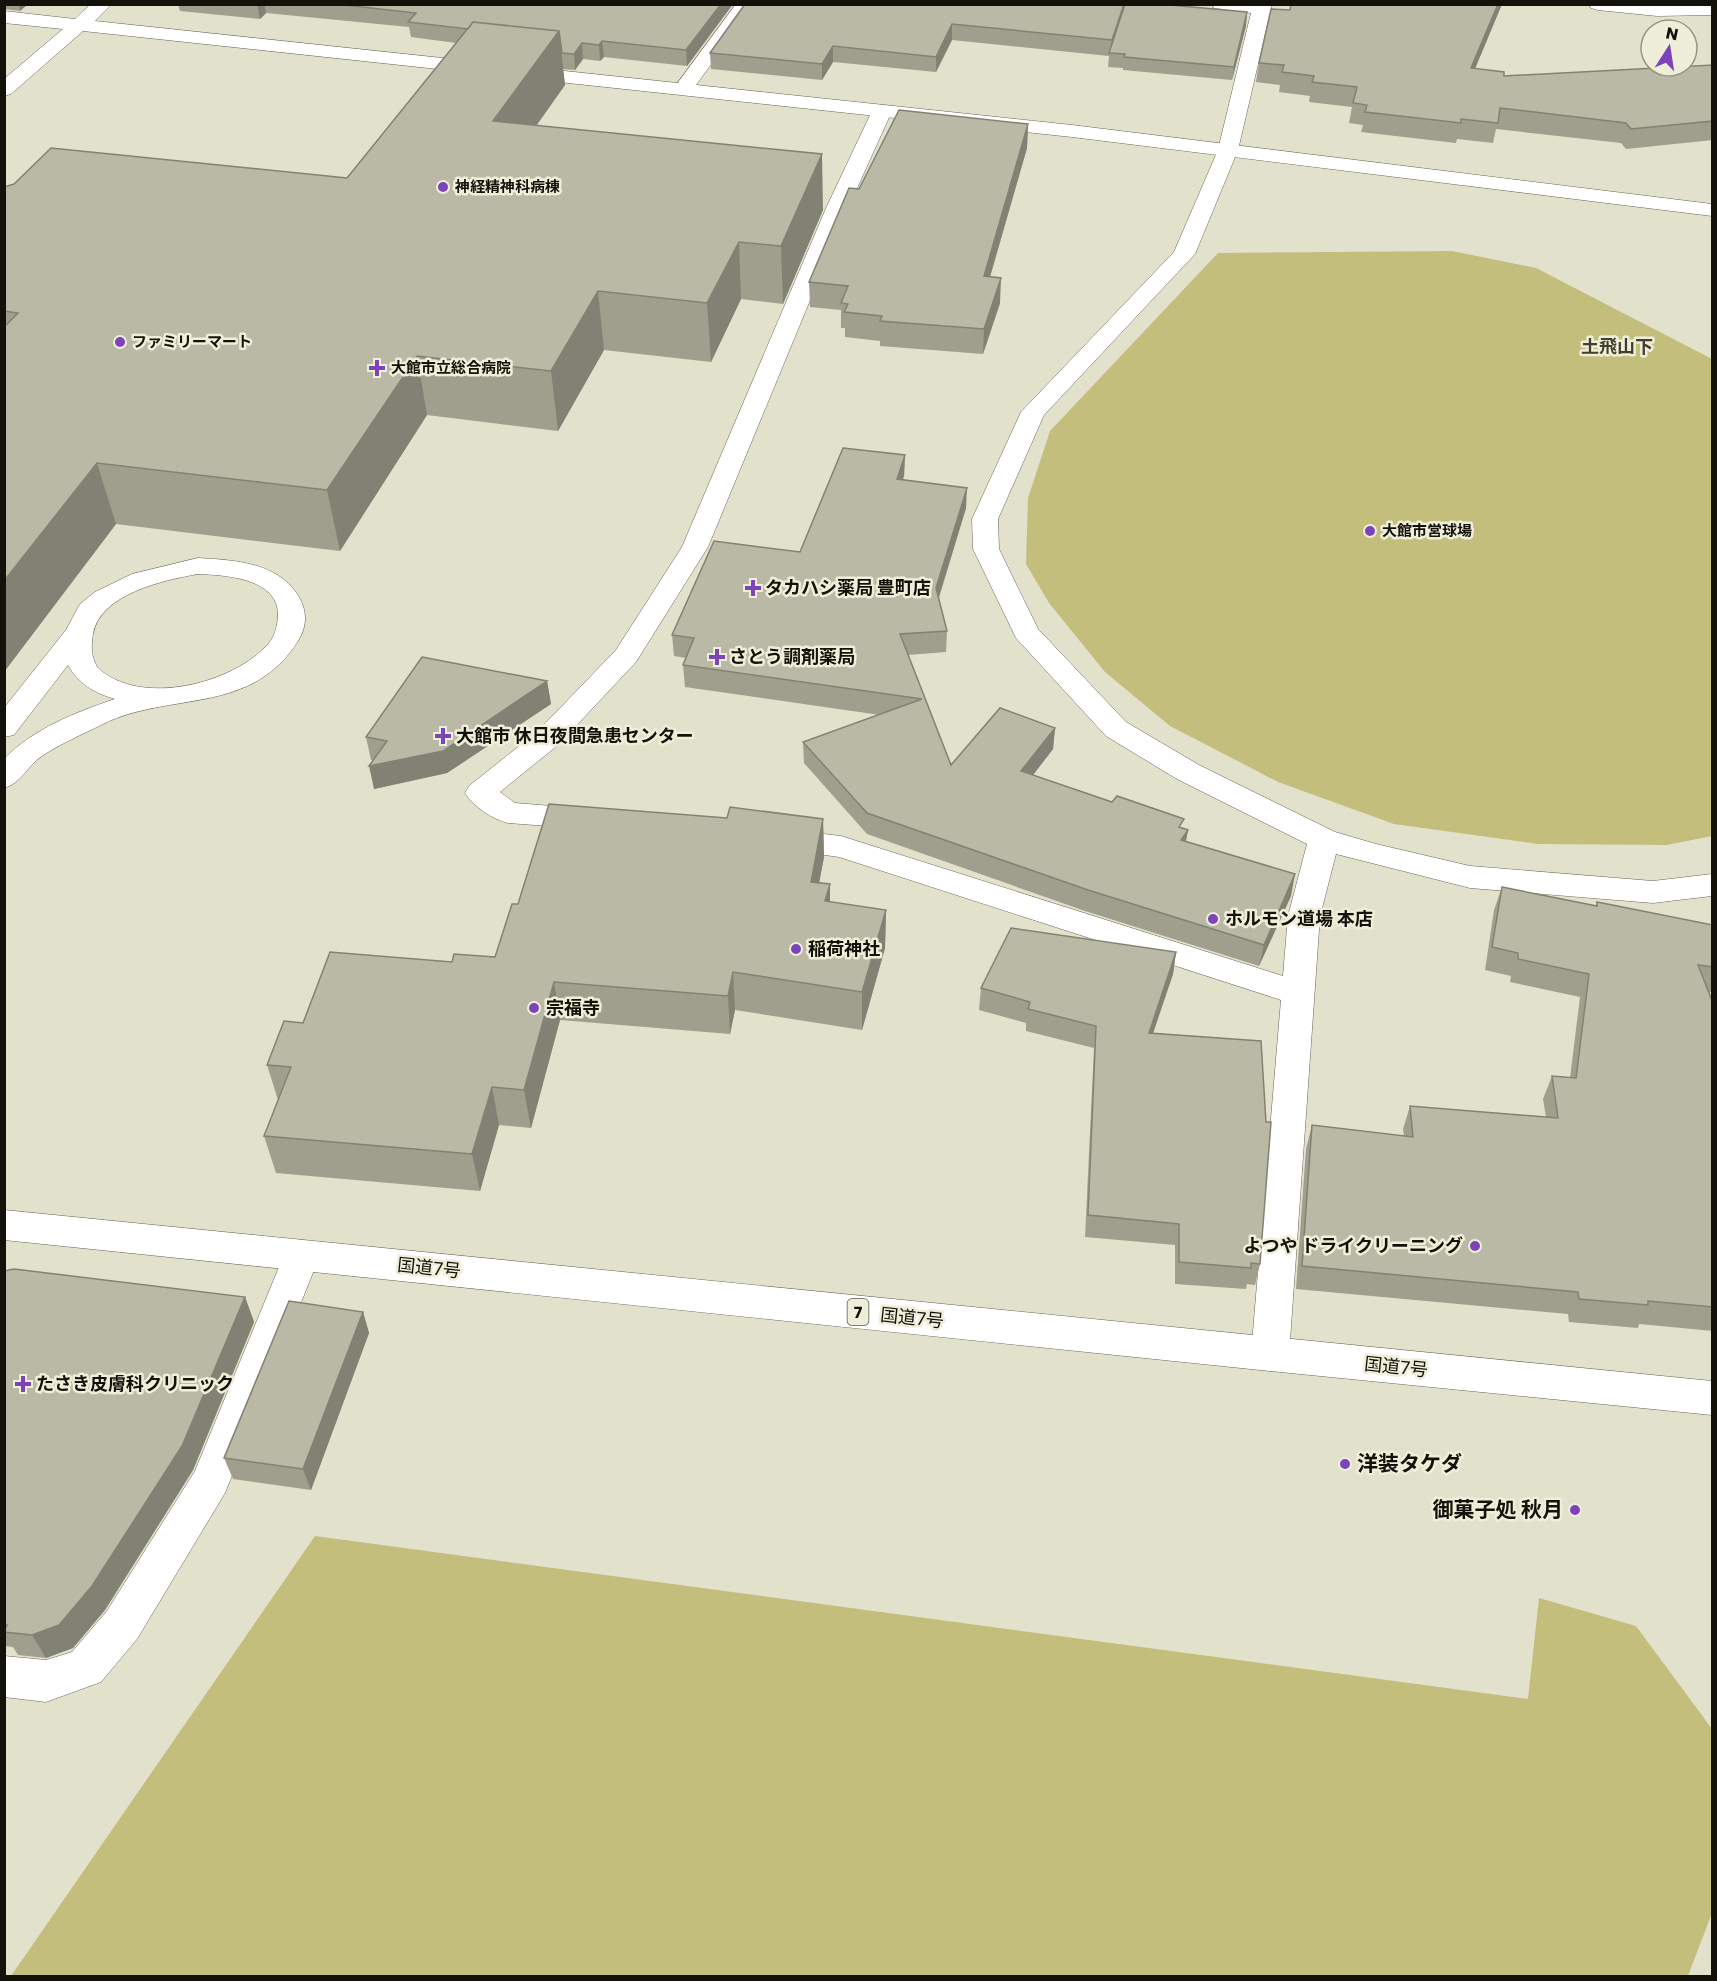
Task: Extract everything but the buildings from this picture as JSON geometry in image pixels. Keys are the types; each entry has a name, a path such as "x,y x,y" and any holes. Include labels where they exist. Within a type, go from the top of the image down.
{"main road":[{"path":"4,90 103,4"},
{"path":"684,88 746,4"},
{"path":"1221,4 1262,7 1228,150 1184,254 1033,412 986,519 986,549 1026,632 1116,729 1188,772 1324,839 1372,854 1470,877 1653,892 1713,885"},
{"path":"1598,4 1657,10 1713,10"},
{"path":"4,17 684,88 1228,150 1713,210"},
{"path":"621,821 508,813 480,793 548,738 626,656 695,547 838,206 882,111"},
{"path":"4,728 77,634 88,614 108,596 134,581 165,571 198,566 229,568 257,575 278,587 290,603 293,625 282,648 260,669 227,685 198,693 150,697 95,716 30,750 4,778"},
{"path":"77,634 77,657 90,676 116,690 150,697"},
{"path":"748,835 841,847 1298,993"},
{"path":"1270,1355 1304,916 1324,839"},
{"name":"国道7号","path":"4,1225 1270,1355 1713,1398"},
{"path":"4,1676 46,1681 86,1668 122,1625 211,1480 302,1255"}],"shaded area":[{"name":"大館市営球場","path":"1452,251 1536,268 1712,359 1712,836 1667,845 1538,844 1394,824 1278,782 1170,726 1105,672 1049,603 1026,564 1028,498 1050,431 1218,253"},
{"path":"315,1536 1528,1699 1539,1598 1636,1626 1712,1729 1712,1913 1688,1976 11,1976"}],"place":[{"name":"神経精神科病棟","path":"443,187"},
{"name":"ファミリーマート","path":"120,342"},
{"name":"大館市立総合病院","path":"377,368"},
{"name":"大館市営球場","path":"1370,531"},
{"name":"タカハシ薬局 豊町店","path":"753,588"},
{"name":"さとう調剤薬局","path":"717,657"},
{"name":"大館市 休日夜間急患センター","path":"443,736"},
{"name":"ホルモン道場 本店","path":"1213,919"},
{"name":"稲荷神社","path":"796,949"},
{"name":"宗福寺","path":"534,1008"},
{"name":"よつや ドライクリーニング","path":"1475,1246"},
{"name":"たさき皮膚科クリニック","path":"23,1384"},
{"name":"洋装タケダ","path":"1345,1464"},
{"name":"御菓子処 秋月","path":"1575,1510"}],"district":[{"name":"土飛山下","path":"1617,347"}]}
